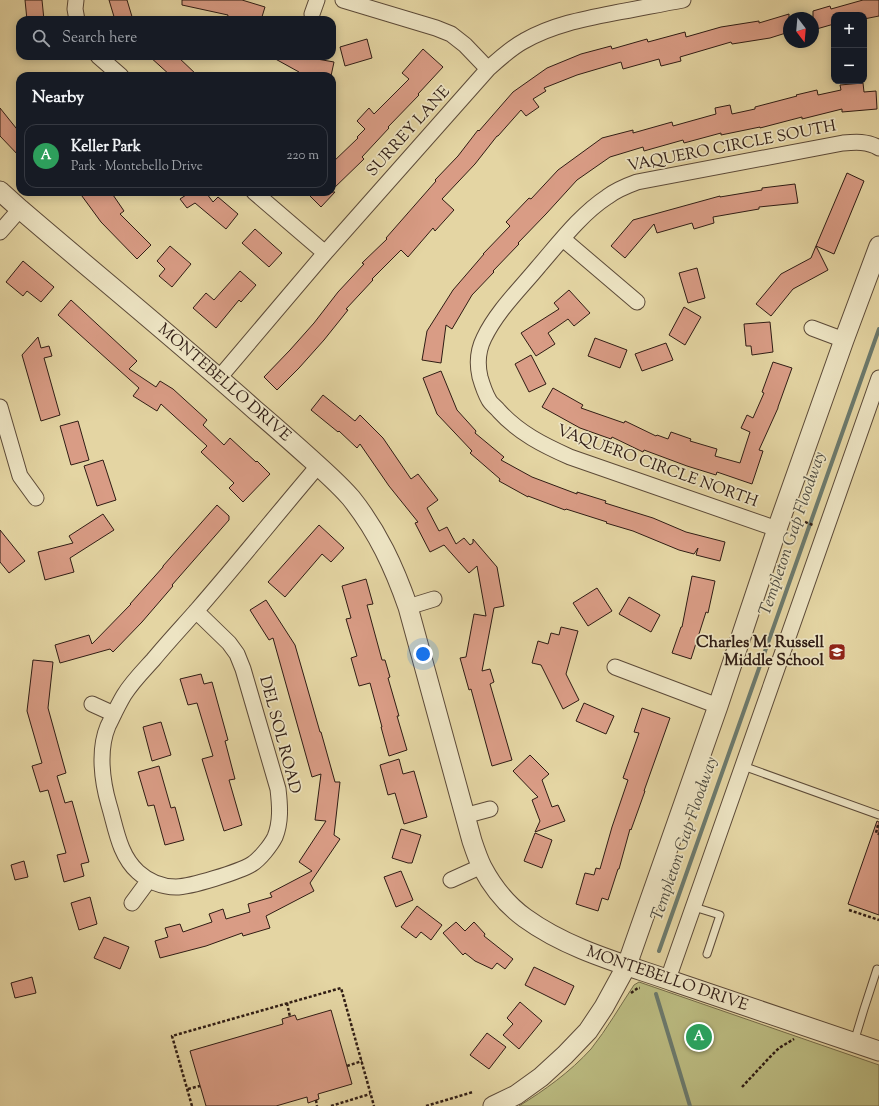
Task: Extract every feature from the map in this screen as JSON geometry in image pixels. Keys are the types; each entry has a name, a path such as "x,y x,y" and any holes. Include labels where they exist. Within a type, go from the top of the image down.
{"street":[{"path":"76,0 76,16"},
{"path":"343,0 436,28 451,34 465,45 488,69"},
{"name":"SURREY LANE","path":"219,378 325,253 488,69 505,53 523,41 540,33 577,20 683,0"},
{"path":"103,60 116,72"},
{"name":"VAQUERO CIRCLE SOUTH","path":"545,260 562,239 593,207 607,196 637,182 843,143 859,142 874,145 879,148"},
{"name":"MONTEBELLO DRIVE","path":"0,191 219,378 318,466 349,496 373,529 399,580 408,607 472,841 482,866 494,886 506,901 524,917 544,930 580,948 879,1051"},
{"path":"259,196 325,253"},
{"path":"0,232 20,209"},
{"path":"562,239 637,302"},
{"path":"493,1106 516,1095 541,1077 570,1050 588,1031 627,965 718,706 777,530 879,246"},
{"name":"VAQUERO CIRCLE NORTH","path":"545,260 498,315 483,339 479,353 478,369 482,385 489,400 515,427 564,455 777,530"},
{"path":"812,328 844,340"},
{"path":"668,979 879,378"},
{"path":"0,407 20,476 36,498"},
{"name":"DEL SOL ROAD","path":"196,611 229,643 237,654 243,669 278,789 280,808 279,824 274,839 265,852 253,863 238,870 196,884 176,887 161,885 149,880 137,871 127,859 121,847 105,792 102,765 103,746 107,728 124,695 135,679 196,611 318,466"},
{"path":"408,607 434,599"},
{"path":"615,667 718,706"},
{"path":"92,704 114,714"},
{"path":"464,816 490,809"},
{"path":"451,880 482,866"},
{"path":"132,903 149,880"}],"lane":[{"path":"743,766 879,815"},
{"path":"694,907 720,915 707,954"},
{"path":"854,1043 877,969"}],"path":[{"path":"804,522 815,526"},
{"path":"879,822 876,833 879,834"},
{"path":"849,910 879,920"},
{"path":"630,994 642,987"},
{"path":"192,1106 172,1036 341,988 374,1106"},
{"path":"287,1003 290,1017"},
{"path":"742,1087 779,1048 795,1038 787,1036"},
{"path":"347,1066 362,1061"},
{"path":"188,1089 200,1086"},
{"path":"426,1106 473,1092"},
{"path":"331,1106 370,1094"},
{"path":"316,1100 317,1106"}],"green space":[{"path":"639,982 879,1065 879,1106 519,1106 557,1080 591,1049 634,985"}],"building":[{"path":"25,0 42,0 44,16 27,16"},
{"path":"109,0 127,0 132,16 114,16"},
{"path":"182,0 242,0 265,7 262,16 228,16 182,5"},
{"path":"863,0 879,0 879,16 867,18 867,12 831,12 831,25 819,28 819,12 813,11 830,6 831,9"},
{"path":"783,16 783,34 770,38 732,44 731,42 680,57 681,61 661,66 659,59 623,69 621,62 577,75 544,88 546,91 533,99 539,107 526,116 521,110 497,136 475,164 442,199 454,210 435,231 433,228 408,257 401,250 372,279 373,280 346,309 348,310 324,340 277,390 264,377 314,323 338,292 364,264 362,263 387,239 386,238 436,181 435,180 458,156 478,130 479,131 513,92 547,68 581,54 611,46 612,49 647,39 648,42 685,32 686,37 721,27 759,21 759,23"},
{"path":"367,39 372,58 345,66 340,47"},
{"path":"423,49 443,67 362,157 364,159 336,186 336,159 365,129 357,121 369,108 374,114 409,79 402,73"},
{"path":"153,60 181,60 194,72 167,72"},
{"path":"277,60 323,60 334,62 332,72 299,72"},
{"path":"863,84 864,92 876,91 877,109 842,112 842,109 802,119 802,117 760,128 721,135 721,133 684,143 683,140 644,151 643,147 610,157 577,180 472,295 452,329 446,325 441,363 422,360 427,331 453,290 483,254 510,226 506,222 529,198 531,199 558,170 602,138 633,130 633,133 672,122 673,126 716,114 715,108 730,105 732,114 755,109 755,107 817,90 818,95 841,90 840,85"},
{"path":"0,108 16,128 16,153 0,136"},
{"path":"847,173 864,181 834,254 816,246"},
{"path":"795,184 798,203 759,207 759,209 713,217 714,223 694,229 692,223 657,233 654,224 625,258 611,246 633,220 720,196 762,190 762,188"},
{"path":"82,196 114,196 124,211 120,214 151,245 137,259 101,222"},
{"path":"184,196 208,196 213,202 218,197 238,214 226,229 195,203 187,208 180,199"},
{"path":"310,196 331,196 321,207"},
{"path":"255,229 282,253 269,267 242,243"},
{"path":"170,246 191,264 172,287 159,276 165,269 157,261"},
{"path":"816,246 828,270 793,289 771,316 756,304 781,274 811,258"},
{"path":"23,261 54,287 41,302 27,291 23,296 6,282"},
{"path":"697,268 705,298 688,303 679,273"},
{"path":"240,271 256,285 241,302 239,300 216,328 193,308 206,293 214,300"},
{"path":"569,290 590,313 574,326 568,319 548,333 555,344 536,356 521,333 559,309 554,303"},
{"path":"71,300 137,361 129,369 156,387 160,381 173,389 207,420 203,425 224,445 230,438 270,474 243,502 229,488 234,483 201,452 207,446 161,404 157,411 133,396 139,388 58,315"},
{"path":"684,307 701,317 685,345 669,335"},
{"path":"770,322 773,352 752,355 751,346 746,346 744,324"},
{"path":"38,337 41,348 49,346 52,356 44,358 60,415 41,421 22,355"},
{"path":"595,338 627,350 620,368 588,356"},
{"path":"666,343 673,360 642,371 635,354"},
{"path":"531,355 546,384 529,392 515,364"},
{"path":"773,362 792,368 778,408 759,450 763,451 752,484 717,472 716,475 687,466 644,450 643,452 612,437 611,439 580,428 542,407 553,388 583,405 581,408 624,423 625,421 656,436 657,435 668,439 671,432 691,439 690,441 717,449 715,456 740,463 750,432 741,428 747,415 753,418 764,393 762,392"},
{"path":"441,371 457,410 476,431 475,433 504,457 501,460 532,477 577,494 577,492 606,501 605,503 653,518 686,532 725,542 720,561 696,555 698,548 694,554 679,550 633,531 528,497 499,481 500,479 470,453 472,451 437,414 423,378"},
{"path":"323,395 355,421 360,415 383,438 411,479 418,474 438,500 427,508 439,531 447,527 456,544 464,538 470,545 473,543 473,539 497,567 504,606 494,608 482,671 490,669 494,682 490,684 512,760 492,766 471,689 469,690 460,658 466,657 474,614 486,616 477,566 469,573 444,545 430,552 415,523 418,522 389,486 360,444 357,448 339,431 338,432 311,410"},
{"path":"78,421 89,460 71,465 60,426"},
{"path":"103,460 116,500 97,506 84,466"},
{"path":"217,505 229,516 229,520 142,622 113,652 110,649 60,663 55,645 89,635 92,644 131,604"},
{"path":"103,514 114,530 70,558 74,572 45,580 38,552 73,543 69,536"},
{"path":"319,525 344,548 331,562 322,554 285,597 268,582"},
{"path":"0,530 25,561 9,573 0,562"},
{"path":"692,576 715,581 708,613 706,612 691,659 672,653 682,627"},
{"path":"366,579 373,604 367,605 382,660 385,660 390,677 388,678 407,750 389,756 370,683 359,686 351,658 357,656 346,619 351,618 342,586"},
{"path":"597,588 612,611 588,626 573,603"},
{"path":"629,597 660,615 651,632 619,614"},
{"path":"266,600 295,645 335,782 340,782 334,835 340,839 310,883 314,891 266,916 270,928 243,936 242,933 206,946 160,958 155,941 168,937 165,928 180,924 183,932 212,922 209,914 223,909 226,919 250,912 248,904 272,897 270,893 312,871 299,862 326,821 315,820 321,774 312,777 273,638 269,640 250,610"},
{"path":"561,627 578,631 566,674 579,700 563,709 541,665 532,663 538,641 548,644 551,633 559,635"},
{"path":"33,660 53,662 48,708 66,773 57,776 65,803 72,801 89,862 81,864 84,876 64,882 57,855 66,853 48,790 40,792 32,766 42,763 27,711"},
{"path":"201,674 204,684 212,682 228,740 225,741 235,779 229,780 242,825 224,831 202,759 213,756 197,703 188,705 180,679"},
{"path":"584,703 614,716 606,734 576,721"},
{"path":"642,708 670,718 631,830 630,829 619,869 608,900 602,898 598,911 576,904 585,873 594,875 596,868 600,869 628,780 623,778 639,733 634,732"},
{"path":"161,722 171,755 152,761 143,727"},
{"path":"530,755 549,774 542,780 552,807 558,805 565,821 535,832 540,821 532,800 538,797 513,771"},
{"path":"399,759 403,774 414,771 427,817 404,824 395,793 388,795 380,765"},
{"path":"159,766 171,808 175,807 184,840 165,845 154,805 148,806 138,772"},
{"path":"877,821 879,822 879,915 848,904"},
{"path":"401,829 421,835 412,863 392,858"},
{"path":"535,833 552,840 542,868 524,861"},
{"path":"24,861 28,877 15,880 11,865"},
{"path":"401,871 413,900 396,907 384,877"},
{"path":"90,897 97,924 79,930 71,903"},
{"path":"417,906 442,925 431,940 421,932 416,938 401,927"},
{"path":"456,922 465,931 474,922 485,934 484,936 513,959 505,969 497,963 492,969 475,961 465,953 463,955 443,933"},
{"path":"104,937 129,947 120,969 94,958"},
{"path":"534,967 574,986 565,1005 525,985"},
{"path":"32,977 36,993 15,998 11,983"},
{"path":"520,1002 542,1021 519,1049 503,1035 513,1024 507,1018"},
{"path":"331,1010 352,1084 318,1094 319,1099 308,1103 307,1097 276,1106 206,1106 190,1051 283,1024 282,1019 295,1015 297,1020"},
{"path":"487,1033 506,1047 489,1069 470,1055"}],"waterway":[{"name":"Templeton Gap Floodway","path":"659,951 879,329"},
{"name":"Templeton Gap Floodway","path":"656,994 690,1106"}],"place":[{"name":"Charles M. Russell Middle School","path":"837,652"},
{"name":"Keller Park","path":"699,1037"}]}
